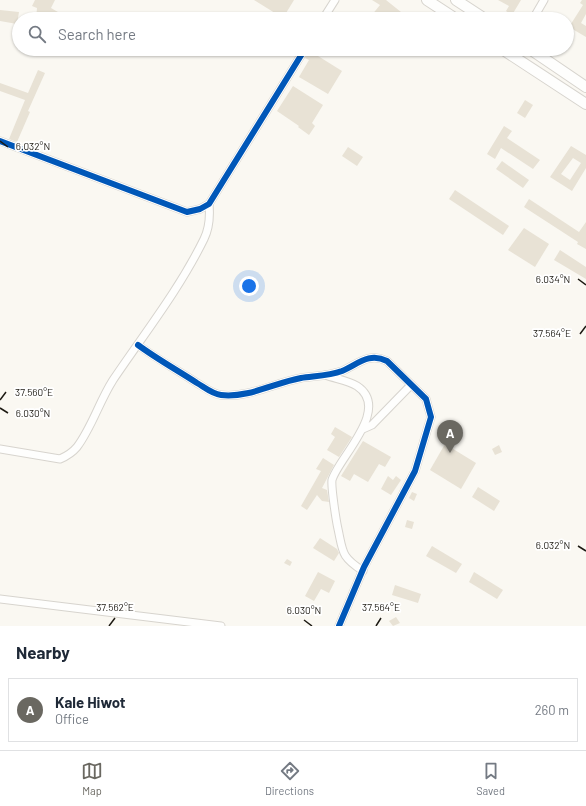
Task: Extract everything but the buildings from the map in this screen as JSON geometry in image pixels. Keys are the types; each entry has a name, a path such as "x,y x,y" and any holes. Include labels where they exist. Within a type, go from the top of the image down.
{"main road":[{"path":"427,0 445,12"},
{"path":"456,0 474,12"},
{"path":"513,56 586,104"},
{"path":"540,56 586,87"}],"street":[{"path":"327,12 335,0"},
{"path":"537,12 544,0"},
{"path":"0,141 188,212 200,209 209,204 300,56"},
{"path":"0,449 60,459 69,456 87,432 97,409 112,382 159,317 204,238 210,214 209,204"},
{"path":"138,345 165,364 209,391 220,395 252,393 299,378 326,375 342,371 361,360 380,357 387,361 426,399 429,405 431,417 415,471 362,571 339,626"},
{"path":"326,375 350,382 362,390 368,406 363,429 332,481 334,513 342,552 351,564 362,571"},
{"path":"363,429 372,425 411,385"},
{"path":"0,599 221,626"}],"cycle path":[{"path":"0,141 187,212 200,209 209,204 301,56"},
{"path":"138,345 208,390 221,395 242,394 291,380 332,374 342,371 369,358 375,358 387,361 426,399 431,417 415,471 364,567 339,626"}],"place":[{"name":"Kale Hiwot","path":"450,453"}]}
